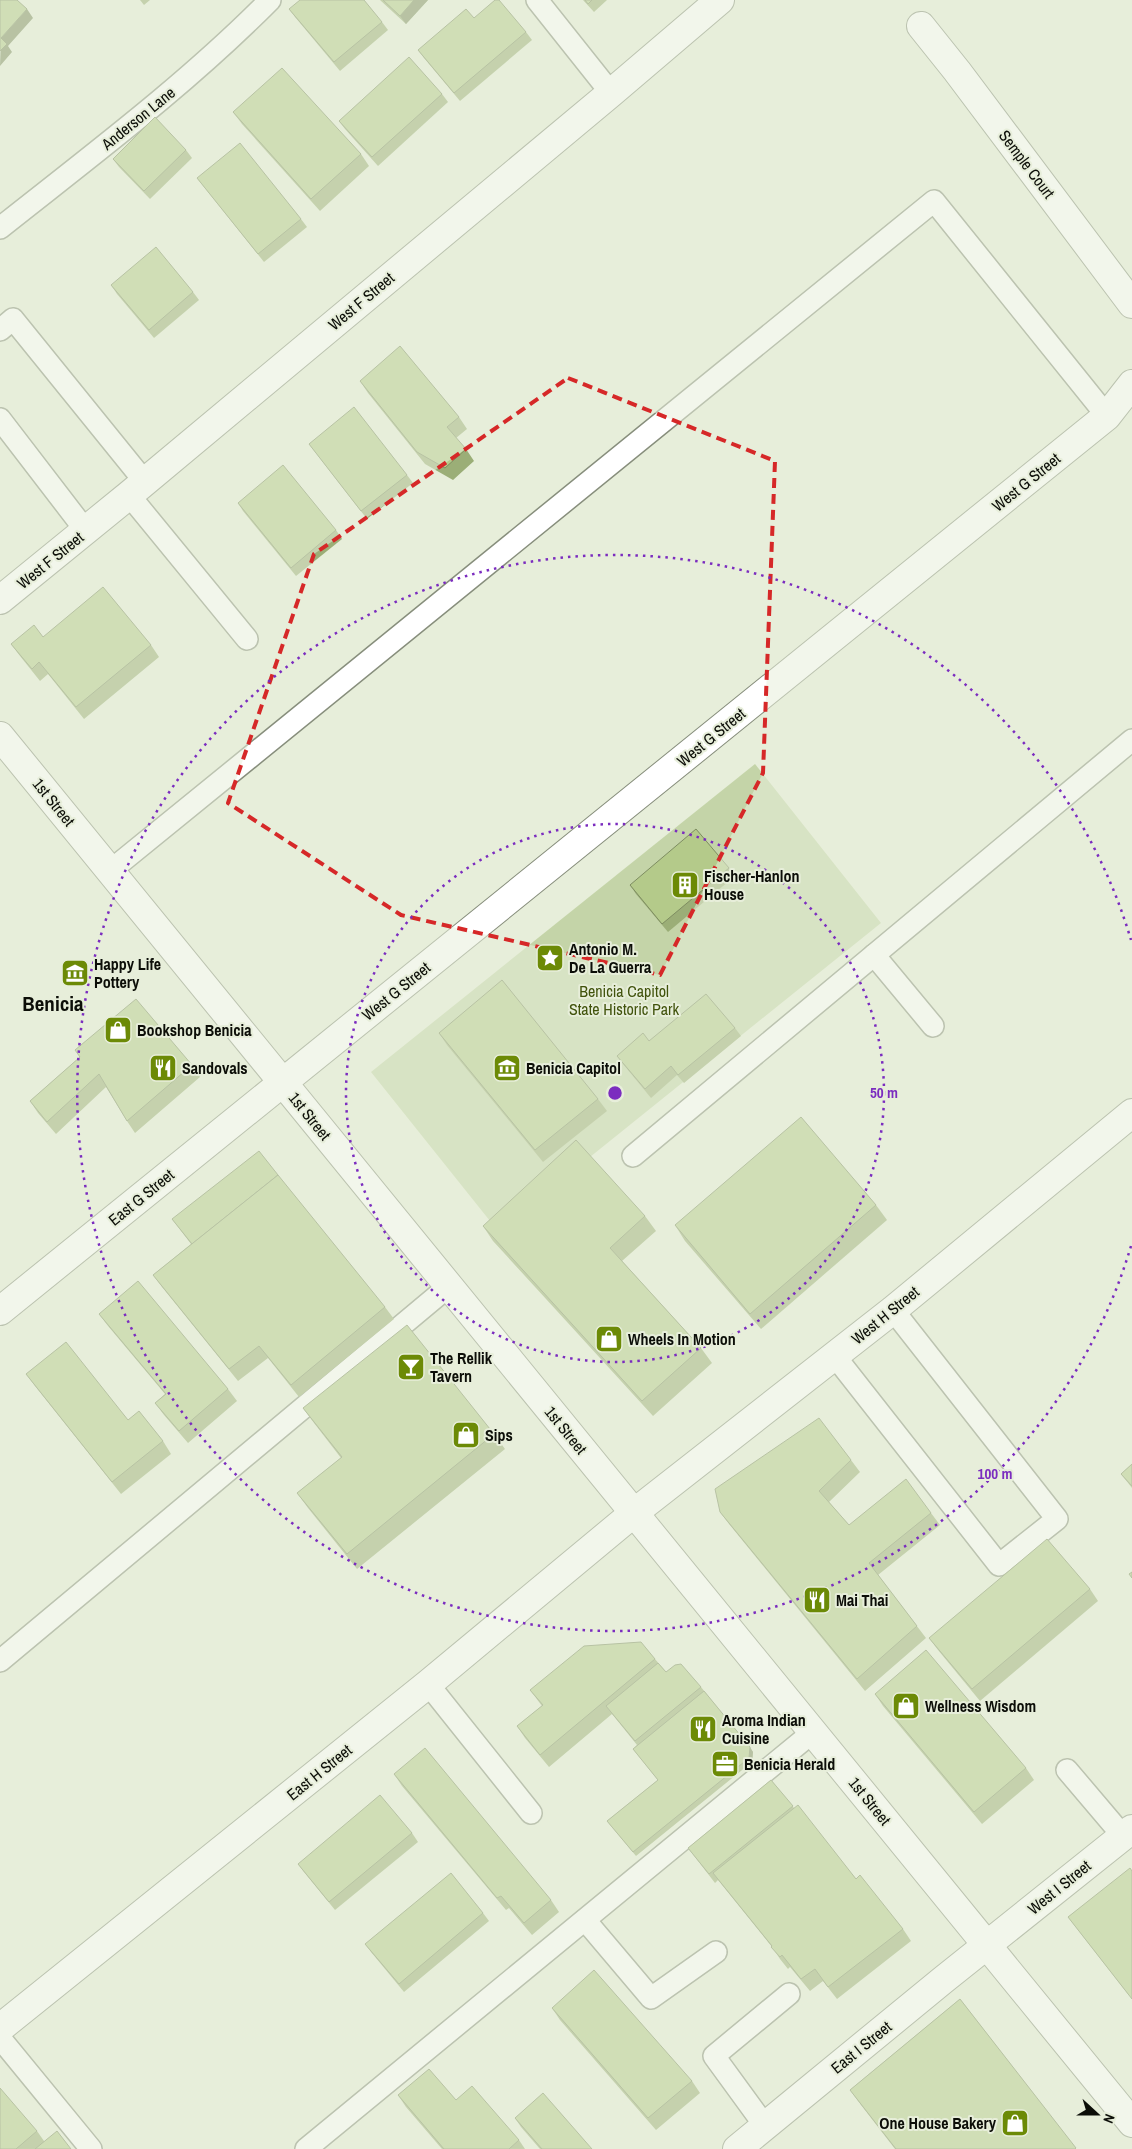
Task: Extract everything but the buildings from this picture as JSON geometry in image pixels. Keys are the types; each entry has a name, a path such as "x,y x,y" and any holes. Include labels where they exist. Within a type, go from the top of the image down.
{"street":[{"name":"West F Street","path":"0,600 86,531 720,0"},
{"name":"Semple Court","path":"921,26 1132,304"},
{"name":"West G Street","path":"283,1083 1107,416 1132,384"},
{"name":"1st Street","path":"0,736 1132,2123"},
{"name":"East G Street","path":"0,1310 283,1083"},
{"name":"West H Street","path":"635,1512 893,1310 1132,1113"},
{"name":"East H Street","path":"0,2028 428,1684 635,1512"},
{"name":"West I Street","path":"987,1946 1029,1910 1128,1832"},
{"name":"East I Street","path":"737,2149 987,1946"}],"lane":[{"name":"Anderson Lane","path":"0,228 169,93 225,45 270,0"},
{"path":"537,0 611,93"},
{"path":"110,871 934,200 1107,416"},
{"path":"0,330 13,319 247,639"},
{"path":"0,419 86,531"},
{"path":"633,1156 1132,740"},
{"path":"874,955 933,1026"},
{"path":"0,1661 449,1286"},
{"path":"834,1355 999,1565 1058,1519 893,1310"},
{"path":"428,1684 531,1813"},
{"path":"306,2149 813,1732"},
{"path":"1067,1770 1128,1832"},
{"path":"584,1920 651,1998 716,1952"},
{"path":"765,2126 714,2056 789,1994"},
{"path":"0,2038 91,2149"}],"highlighted area":[{"path":"568,378 775,461 763,773 660,975 401,915 228,803 314,554"}],"green space":[{"name":"Benicia Capitol State Historic Park","path":"755,764 881,923 498,1231 371,1072"}],"place":[{"name":"Fischer-Hanlon House","path":"685,885"},
{"name":"Antonio M. De La Guerra","path":"550,958"},
{"name":"Happy Life Pottery","path":"75,973"},
{"name":"Bookshop Benicia","path":"118,1030"},
{"name":"Sandovals","path":"163,1068"},
{"name":"Benicia Capitol","path":"507,1068"},
{"name":"Wheels In Motion","path":"609,1339"},
{"name":"The Rellik Tavern","path":"411,1367"},
{"name":"Sips","path":"466,1435"},
{"name":"Mai Thai","path":"817,1600"},
{"name":"Wellness Wisdom","path":"906,1706"},
{"name":"Aroma Indian Cuisine","path":"703,1729"},
{"name":"Benicia Herald","path":"725,1764"},
{"name":"One House Bakery","path":"1015,2123"}],"district":[{"name":"Benicia","path":"53,1003"}]}
